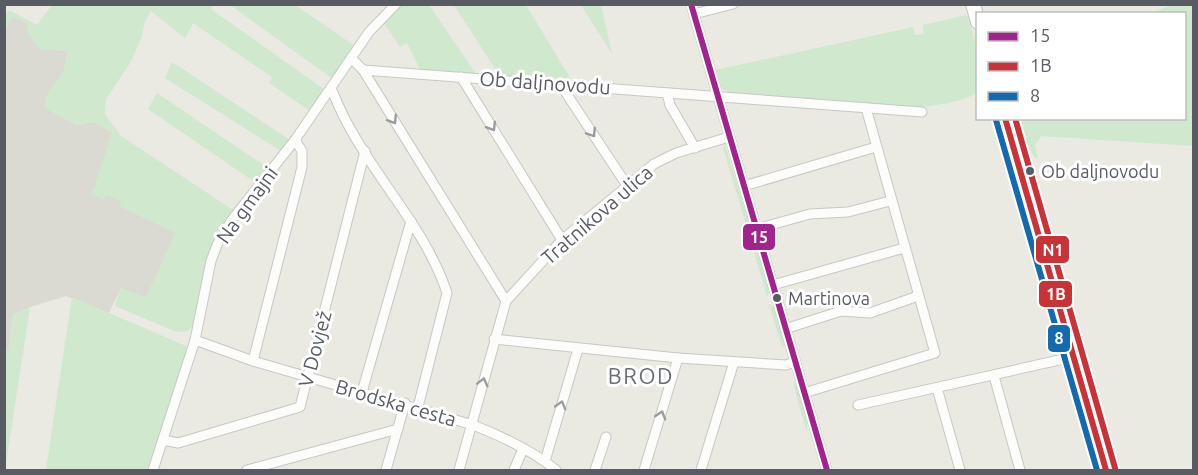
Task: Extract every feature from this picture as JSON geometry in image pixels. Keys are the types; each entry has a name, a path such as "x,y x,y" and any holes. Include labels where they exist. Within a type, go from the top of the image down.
{"main road":[{"path":"1006,120 1106,471"}],"street":[{"name":"Na gmajni","path":"153,471 195,340 211,261 217,245 231,220 295,140 369,32 396,4"},
{"path":"733,4 692,9 827,471"},
{"path":"351,58 363,70 506,301"},
{"name":"Ob daljnovodu","path":"363,70 922,112"},
{"path":"461,77 562,240"},
{"path":"560,84 628,188"},
{"path":"331,88 351,131 411,221 447,293 418,407"},
{"path":"667,93 670,105 695,148"},
{"path":"804,393 934,353 866,108"},
{"name":"Tratnikova ulica","path":"459,471 506,301 562,240 628,188 654,164 676,153 729,137"},
{"path":"253,361 302,167 302,151 295,140"},
{"path":"744,186 876,147"},
{"name":"V Dovjež","path":"163,440 178,443 300,407 365,151"},
{"path":"756,229 810,214 848,212 890,201"},
{"path":"362,392 411,221"},
{"path":"772,285 904,248"},
{"path":"785,329 841,311 870,313 918,296"},
{"path":"494,339 678,358 786,365 795,362"},
{"name":"Brodska cesta","path":"195,340 253,361 405,403 472,425 501,436 545,461 556,471"},
{"path":"545,461 578,349"},
{"path":"858,405 1073,357"},
{"path":"644,471 678,358"},
{"path":"700,471 734,362"},
{"path":"994,376 1020,471"},
{"path":"937,388 958,470"},
{"path":"386,471 405,403"},
{"path":"247,471 398,429"},
{"path":"595,471 606,437"},
{"path":"514,471 523,449"}],"shaded area":[{"path":"12,16 27,23 29,35 40,49 68,51 64,71 45,101 53,112 77,125 93,122 112,132 107,195 122,201 120,206 176,233 146,298 121,288 109,313 66,296 30,307 13,315 9,349 5,351 4,32"}],"green space":[{"path":"1173,4 1193,5 1193,146 1041,136 1035,145 1038,158 1035,158 1021,136 1014,120 1186,120 1186,12 1154,12"},
{"path":"52,5 213,5 211,9 325,90 310,111 269,83 272,77 193,23 185,38 151,11 145,21 141,39 130,63 106,99 105,114 121,136 233,210 208,253 195,323 188,331 177,332 115,306 121,288 146,298 175,233 119,206 121,201 107,195 103,199 92,194 112,132 94,122 78,125 46,109 46,98 64,71 68,51 40,49 29,35 27,23 12,17 5,32 6,12 11,11 37,25"},
{"path":"230,5 295,5 355,46 333,79"},
{"path":"402,5 429,5 476,74 421,71 407,43 400,47 384,23"},
{"path":"454,5 526,5 572,81 499,75"},
{"path":"581,5 601,5 612,54"},
{"path":"967,15 976,44 976,93 965,99 919,108 736,95 722,89 716,70 913,27 915,35 924,34 923,25"},
{"path":"172,62 290,140 281,151 165,78"},
{"path":"157,93 268,168 256,183 148,109"},
{"path":"725,145 770,291 767,296 723,147"},
{"path":"72,297 186,346 188,350 149,470 46,470"},
{"path":"769,304 775,308 786,346 782,347"},
{"path":"30,307 5,470 5,351 9,349 13,315"},
{"path":"797,383 807,417 807,432 793,384"}],"transit line":[{"name":"15","path":"691,4 827,470"},
{"name":"8","path":"996,120 1097,470"},
{"name":"1B","path":"1006,120 1106,470"},
{"name":"N1","path":"1016,120 1115,468"}],"place":[{"name":"Ob daljnovodu","path":"1030,171"},
{"name":"Martinova","path":"777,298"}],"district":[{"name":"BROD","path":"641,376"}]}
